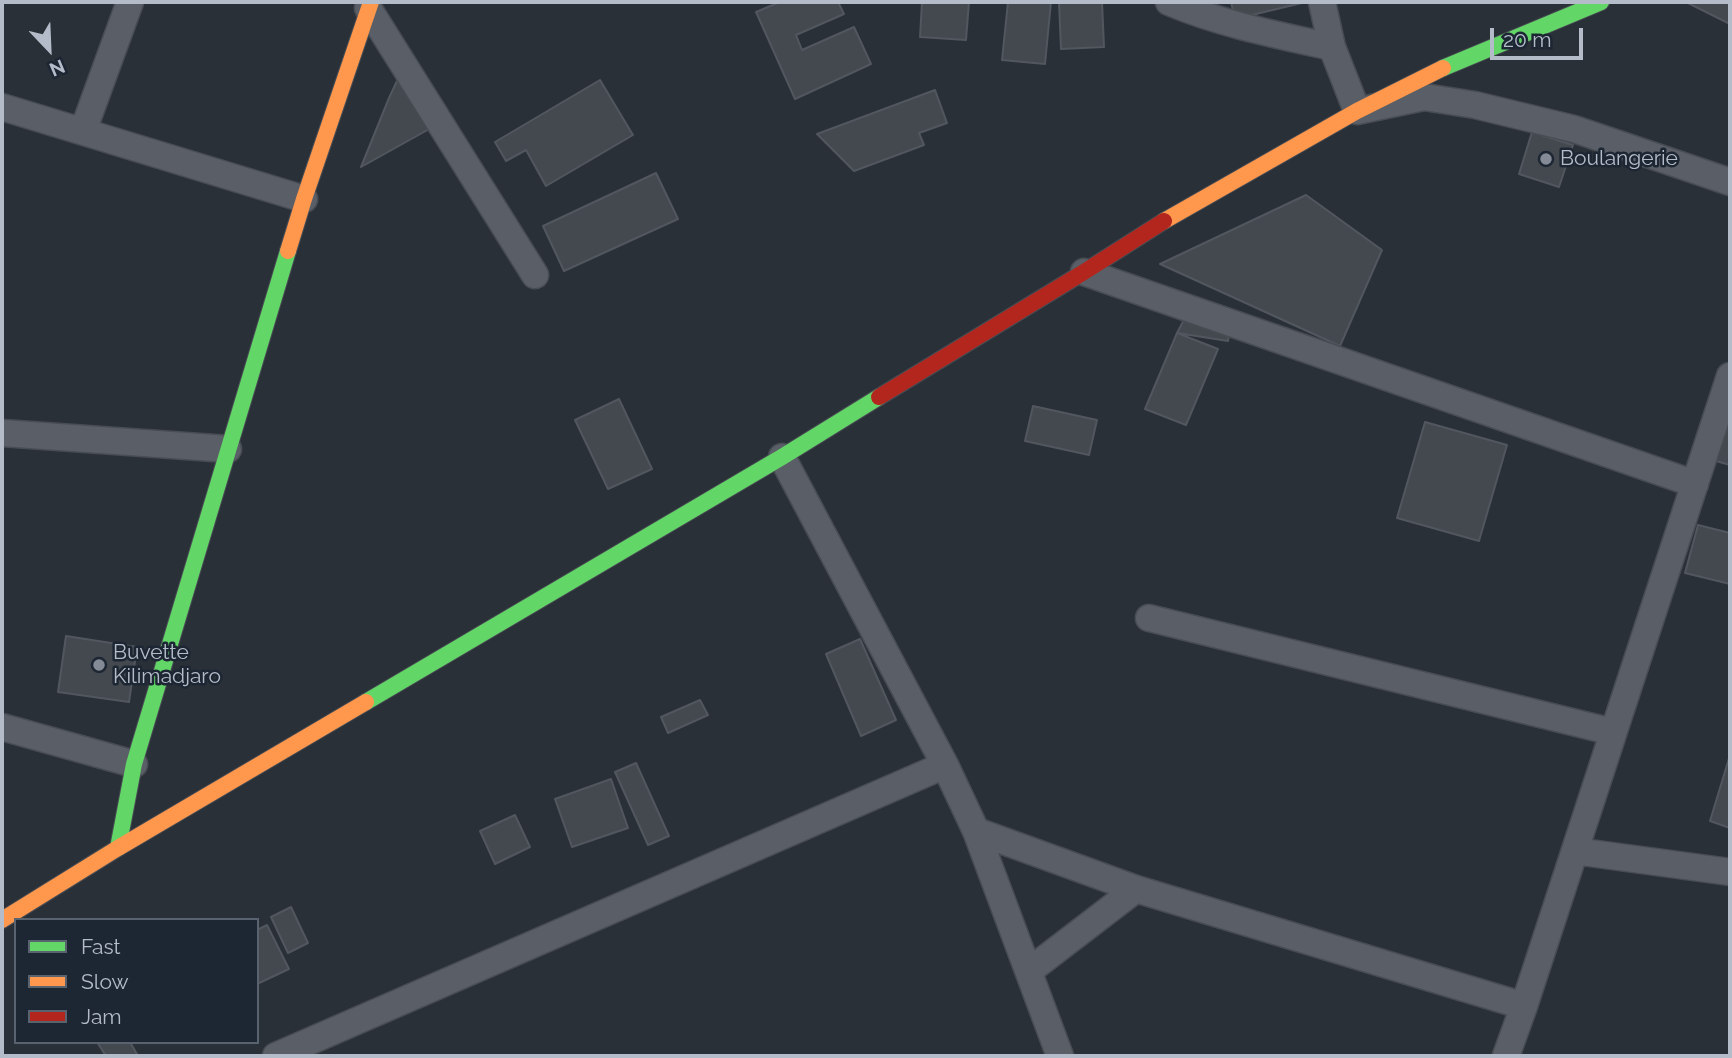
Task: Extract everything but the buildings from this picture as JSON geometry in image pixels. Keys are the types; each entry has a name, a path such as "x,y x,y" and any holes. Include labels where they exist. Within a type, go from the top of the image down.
{"main road":[{"path":"2,920 118,848 782,457 1161,222 1430,72 1601,2"},
{"path":"118,848 134,764 304,199 369,5"}],"street":[{"path":"83,131 130,2"},
{"path":"1169,2 1196,13 1255,30 1332,47"},
{"path":"1322,2 1332,47 1357,111 1424,97 1475,105 1574,129 1730,182"},
{"path":"369,5 535,275"},
{"path":"2,107 304,199"},
{"path":"1084,272 1695,484"},
{"path":"1506,1056 1730,376"},
{"path":"2,433 228,449"},
{"path":"782,457 945,765 976,831 1060,1056"},
{"path":"1149,618 1613,732"},
{"path":"2,727 134,764"},
{"path":"276,1056 945,765"},
{"path":"976,831 1136,889 1524,1006"},
{"path":"1575,851 1730,872"},
{"path":"1028,971 1136,889"}],"traffic: fast":[{"path":"1443,68 1601,2"},
{"path":"118,848 134,764 288,251"},
{"path":"366,702 879,397"}],"traffic: slow":[{"path":"288,251 371,2"},
{"path":"1164,221 1357,111 1443,68"},
{"path":"2,920 118,848 366,702"}],"traffic: jam":[{"path":"879,397 1164,221"}],"place":[{"name":"Boulangerie","path":"1546,159"},
{"name":"Buvette Kilimadjaro","path":"99,665"}]}
